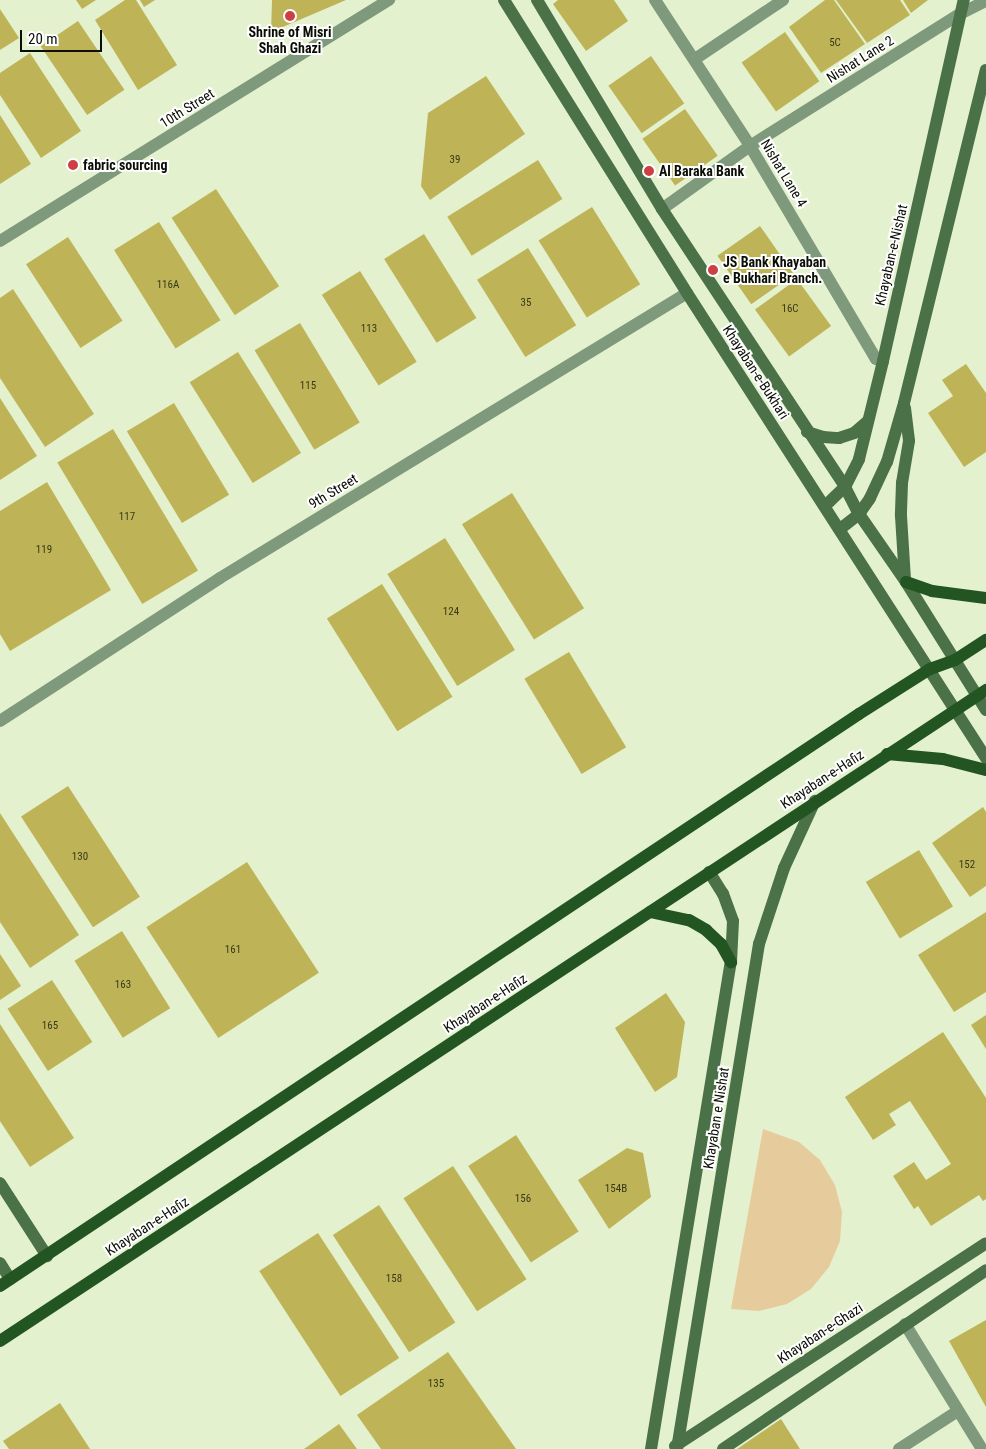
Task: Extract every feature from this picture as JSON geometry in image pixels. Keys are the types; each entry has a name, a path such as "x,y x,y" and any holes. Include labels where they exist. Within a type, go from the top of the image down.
{"main road":[{"path":"906,582 932,591 986,598"},
{"path":"5,1283 859,714 930,669 955,660 986,640"},
{"name":"Khayaban-e-Hafiz","path":"0,1341 815,801 982,693"},
{"path":"887,754 943,759 986,770"},
{"path":"650,912 689,920 706,930 721,944 732,962"}],"street":[{"name":"10th Street","path":"0,241 389,0"},
{"name":"Khayaban-e-Bukhari","path":"504,0 687,293 986,758"},
{"name":"Khayaban-e-Bukhari","path":"537,0 662,210 845,488 858,514 906,582 955,660 982,693 986,710"},
{"name":"Nishat Lane 4","path":"656,0 750,146 876,359 883,361"},
{"path":"695,58 783,0"},
{"name":"Khayaban-e-Nishat","path":"825,506 845,488 858,459 883,361 964,0"},
{"name":"Nishat Lane 2","path":"662,210 750,146 960,14 986,1"},
{"path":"840,529 858,514 880,479 904,404 986,70"},
{"name":"9th Street","path":"0,722 220,578 687,293"},
{"path":"904,404 909,440 901,501 906,582"},
{"path":"807,432 823,437 839,438 854,433 868,421"},
{"name":"Khayaban e Nishat","path":"675,1447 760,944 784,868 815,801"},
{"name":"Khayaban e Nishat","path":"651,1449 732,962 733,921 723,894 709,872"},
{"path":"0,1183 47,1256"},
{"name":"Khayaban-e-Ghazi","path":"675,1447 986,1243"},
{"path":"0,1263 5,1283"},
{"path":"723,1449 986,1270"},
{"path":"905,1324 982,1449"},
{"path":"899,1449 958,1411"}],"shaded area":[{"path":"763,1129 799,1142 820,1160 835,1185 842,1212 840,1241 829,1267 811,1289 787,1304 759,1311 731,1309"}],"building":[{"path":"76,0 96,0 82,9"},
{"path":"125,0 136,0 177,65 138,90 95,20"},
{"path":"140,0 155,0 144,7"},
{"name":"Shrine of Misri Shah Ghazi","path":"272,0 346,0 271,32"},
{"path":"558,0 614,0 628,21 586,51 553,4"},
{"path":"825,0 834,0 865,44 821,73 789,27"},
{"path":"836,0 900,0 910,15 867,43"},
{"path":"903,0 928,0 911,13"},
{"path":"0,9 19,38 0,50"},
{"path":"78,21 124,90 87,115 41,46"},
{"path":"785,32 819,81 776,112 742,62"},
{"path":"30,53 81,131 41,158 0,95 0,73"},
{"path":"651,56 684,104 642,133 608,86"},
{"path":"486,76 525,134 430,200 421,186 428,113"},
{"path":"685,109 718,156 675,186 642,139"},
{"path":"0,115 31,164 0,184"},
{"path":"538,160 562,199 472,256 447,217"},
{"path":"216,189 279,286 235,315 172,218"},
{"path":"592,207 640,284 587,318 539,240"},
{"path":"159,222 220,320 176,348 114,250"},
{"path":"760,226 794,274 751,304 717,256"},
{"path":"424,234 476,318 437,343 384,259"},
{"path":"68,237 122,321 81,348 26,264"},
{"path":"528,248 576,325 525,357 477,280"},
{"path":"360,271 417,362 379,386 322,295"},
{"path":"797,279 831,326 789,356 755,310"},
{"path":"13,289 94,414 45,447 0,378 0,298"},
{"path":"300,323 360,422 314,450 255,350"},
{"path":"238,352 301,453 253,483 190,382"},
{"path":"966,364 986,393 986,452 964,467 928,413 953,396 942,380"},
{"path":"0,398 37,456 0,480"},
{"path":"174,403 229,495 182,523 127,431"},
{"path":"113,429 198,570 142,604 57,462"},
{"path":"47,482 111,590 10,651 0,634 0,511"},
{"path":"512,493 584,608 534,640 462,524"},
{"path":"445,538 515,650 457,686 387,574"},
{"path":"382,584 452,697 397,731 327,618"},
{"path":"569,652 626,747 582,774 524,679"},
{"path":"68,786 140,897 93,927 21,816"},
{"path":"983,807 986,812 986,886 970,897 932,843"},
{"path":"0,813 79,935 30,968 0,922"},
{"path":"919,850 953,907 900,939 866,882"},
{"path":"247,862 319,973 218,1038 146,927"},
{"path":"986,912 986,992 954,1012 918,955"},
{"path":"122,931 170,1008 123,1038 75,961"},
{"path":"0,954 21,986 0,1000"},
{"path":"52,980 92,1042 48,1071 8,1009"},
{"path":"666,993 685,1022 677,1077 655,1092 615,1028"},
{"path":"986,1015 986,1049 971,1025"},
{"path":"0,1024 74,1138 30,1167 0,1121"},
{"path":"943,1032 986,1098 986,1199 983,1201 979,1195 931,1226 918,1206 914,1209 893,1176 914,1162 926,1180 951,1164 910,1101 889,1114 896,1125 873,1140 845,1097"},
{"path":"516,1135 579,1231 531,1262 468,1166"},
{"path":"627,1148 643,1153 651,1197 609,1229 578,1180"},
{"path":"453,1166 527,1279 477,1311 404,1198"},
{"path":"379,1205 455,1322 409,1352 333,1235"},
{"path":"318,1233 399,1358 340,1396 259,1271"},
{"path":"986,1320 986,1407 949,1341"},
{"path":"448,1352 516,1449 381,1449 357,1415"},
{"path":"60,1403 90,1449 9,1449 3,1441"},
{"path":"781,1419 800,1449 737,1449 740,1447"},
{"path":"339,1424 357,1449 304,1449"}],"place":[{"name":"Shrine of Misri Shah Ghazi","path":"290,16"},
{"name":"fabric sourcing","path":"73,165"},
{"name":"Al Baraka Bank","path":"649,171"},
{"name":"JS Bank Khayaban e Bukhari Branch.","path":"713,270"}]}
